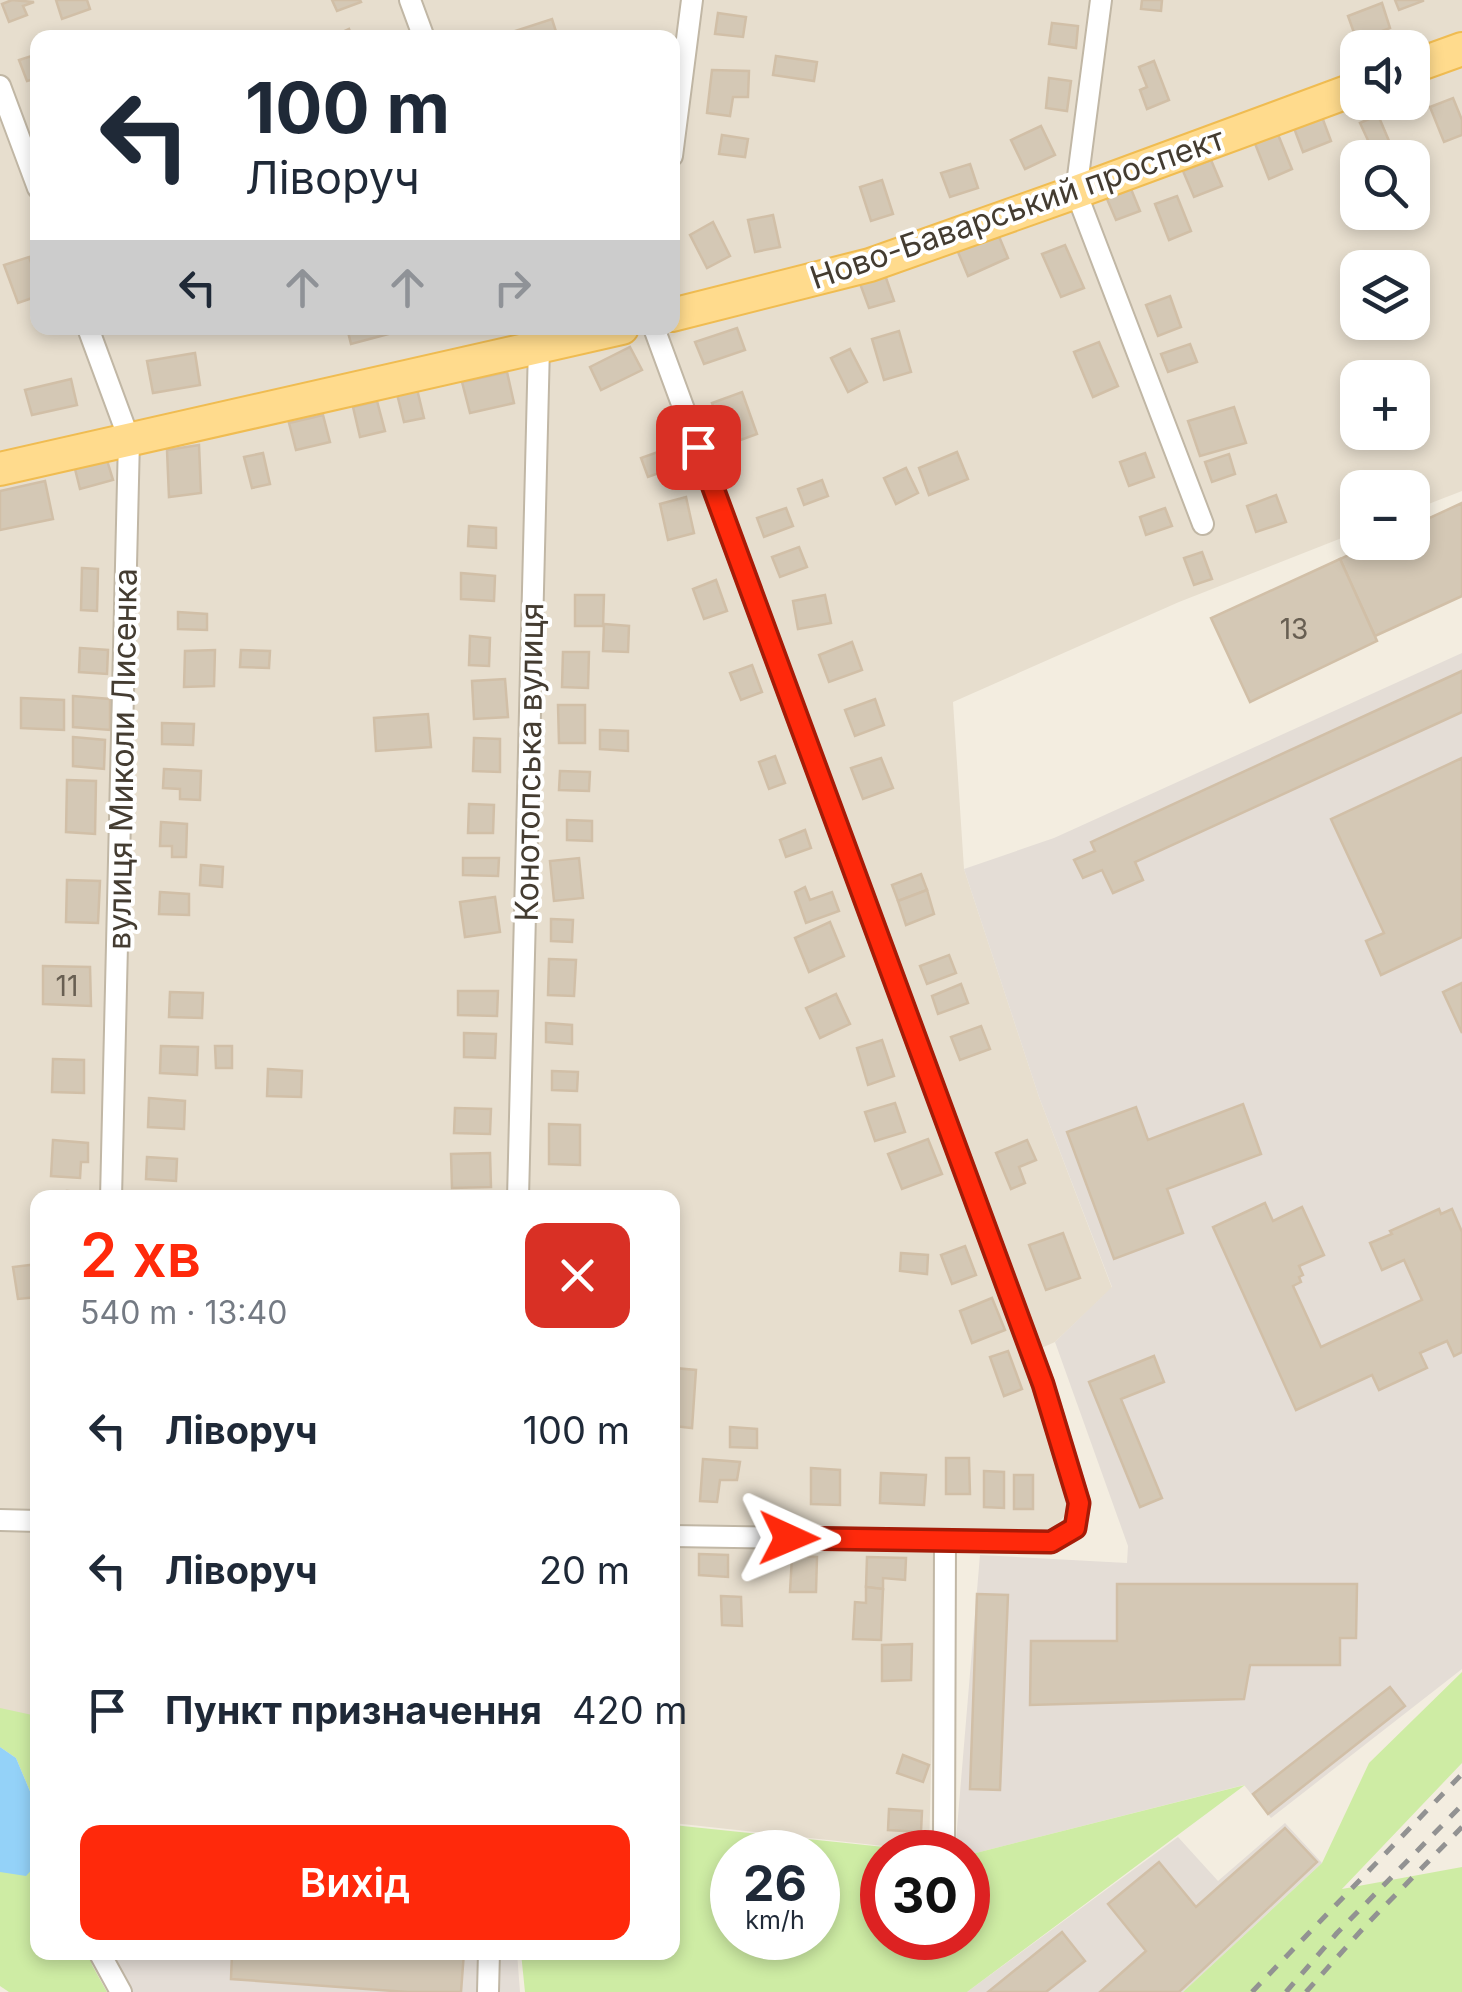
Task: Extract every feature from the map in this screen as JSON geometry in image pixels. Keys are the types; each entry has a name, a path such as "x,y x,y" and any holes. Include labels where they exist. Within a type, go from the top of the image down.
{"main road":[{"path":"1430,61 1462,49"},
{"name":"Ново-Баварський проспект","path":"680,314 870,265 1340,95"},
{"path":"0,468 536,337"}],"street":[{"path":"410,0 421,30"},
{"path":"680,94 692,0"},
{"path":"1100,0 1076,192 1203,524"},
{"path":"0,86 30,167"},
{"name":"вулиця Миколи Лисенка","path":"91,335 129,439 111,1190"},
{"path":"657,335 1043,1384 1079,1503 1075,1528 1051,1542 680,1536"},
{"name":"Конотопська вулиця","path":"518,1190 536,337"},
{"path":"0,1520 30,1521"},
{"path":"944,1830 945,1540"},
{"path":"104,1960 121,1992"},
{"path":"488,1992 490,1960"}],"shaded area":[{"path":"0,0 1462,0 1462,491 1430,503 1430,470 1340,470 1340,539 1179,602 953,702 964,869 1039,1097 1112,1288 1055,1342 1023,1356 1069,1511 1052,1530 937,1537 930,1830 860,1830 860,1843 840,1841 840,1830 737,1830 680,1824 680,1190 30,1190 30,1719 0,1715"},
{"path":"1462,653 1462,1669 1271,1818 1244,1785 990,1849 990,1830 957,1830 980,1555 1127,1563 1128,1546 1055,1342 1112,1287 1039,1097 964,869 1054,838"},
{"path":"1285,1823 1322,1863 1183,1992 967,1992 1178,1837 1218,1881"},
{"path":"103,1960 518,1960 520,1992 121,1992"}],"green space":[{"path":"1462,1672 1462,1763 1342,1889 1462,1867 1462,1992 1183,1992 1322,1863 1369,1763"},
{"path":"0,1708 30,1714 30,1791 16,1758 0,1747"},
{"path":"1245,1785 967,1992 525,1992 522,1960 680,1960 680,1826 721,1830 710,1830 710,1960 840,1960 840,1842 860,1844 860,1960 990,1960 990,1849"},
{"path":"0,1868 30,1870 30,1960 91,1960 107,1992 9,1992 0,1986"}],"water":[{"path":"0,1747 16,1758 30,1791 30,1872 26,1876 0,1872"}],"building":[{"path":"12,0 34,2 23,6 27,15 9,22 2,4"},
{"path":"56,0 87,0 90,9 62,19"},
{"path":"332,0 360,0 361,2 337,11"},
{"path":"1142,0 1162,0 1161,11 1141,9"},
{"path":"1395,0 1423,0 1423,1 1399,10"},
{"path":"1382,3 1390,28 1353,30 1348,16"},
{"path":"718,13 746,17 743,37 715,34"},
{"path":"552,19 555,30 518,30"},
{"path":"1052,23 1078,26 1076,48 1049,44"},
{"path":"776,56 817,62 814,81 773,75"},
{"path":"30,57 30,80 27,81 19,60"},
{"path":"1154,61 1169,100 1147,109 1140,90 1147,87 1139,67"},
{"path":"712,70 749,71 748,97 733,97 730,116 707,113"},
{"path":"1049,78 1071,81 1067,111 1046,108"},
{"path":"1453,98 1462,120 1462,135 1444,142 1430,107"},
{"path":"1322,117 1331,141 1303,152 1294,128"},
{"path":"1380,120 1389,140 1368,140 1360,123"},
{"path":"1041,126 1055,155 1025,169 1011,140"},
{"path":"1277,132 1292,169 1269,179 1254,141"},
{"path":"722,135 748,139 745,157 719,154"},
{"path":"1211,160 1222,186 1194,197 1183,171"},
{"path":"970,164 978,188 950,197 941,173"},
{"path":"882,180 893,214 871,221 860,187"},
{"path":"1131,189 1140,211 1116,220 1107,199"},
{"path":"1177,196 1191,231 1169,240 1155,204"},
{"path":"773,215 780,247 755,252 748,220"},
{"path":"713,222 730,256 707,268 690,235"},
{"path":"998,234 1008,258 968,276 958,252"},
{"path":"1065,245 1084,288 1061,297 1042,254"},
{"path":"29,257 30,299 18,303 4,265"},
{"path":"885,275 894,301 869,308 859,281"},
{"path":"1170,296 1181,327 1158,336 1146,305"},
{"path":"737,328 745,350 704,364 695,342"},
{"path":"899,331 911,372 884,380 872,339"},
{"path":"349,335 385,335 351,344"},
{"path":"1099,342 1118,386 1093,397 1074,352"},
{"path":"1190,344 1197,362 1168,372 1161,354"},
{"path":"630,347 642,370 601,390 590,367"},
{"path":"850,349 867,382 848,392 831,358"},
{"path":"195,353 200,385 153,393 147,361"},
{"path":"507,372 514,403 470,413 462,382"},
{"path":"71,379 77,405 32,415 25,390"},
{"path":"416,385 424,418 404,422 396,390"},
{"path":"742,392 757,434 727,445 712,403"},
{"path":"377,401 385,431 360,437 353,407"},
{"path":"1234,407 1246,443 1200,456 1188,421"},
{"path":"323,415 330,442 296,450 289,423"},
{"path":"199,445 201,493 169,497 167,450"},
{"path":"666,449 673,468 648,477 641,458"},
{"path":"957,452 968,479 929,495 919,468"},
{"path":"263,453 270,484 252,488 244,457"},
{"path":"1145,453 1154,477 1129,486 1120,462"},
{"path":"1229,454 1235,474 1212,482 1205,462"},
{"path":"106,457 113,480 80,489 74,465"},
{"path":"906,468 918,493 896,504 884,478"},
{"path":"822,480 828,496 804,505 798,489"},
{"path":"45,481 53,519 0,530 0,491"},
{"path":"1276,495 1286,522 1256,532 1247,506"},
{"path":"686,497 694,533 668,540 660,504"},
{"path":"1462,503 1462,596 1375,636 1340,560 1430,560 1430,518"},
{"path":"786,508 793,526 764,537 757,518"},
{"path":"1165,508 1172,526 1146,535 1140,517"},
{"path":"469,526 496,528 496,548 468,546"},
{"path":"799,547 807,567 780,577 772,557"},
{"path":"1202,552 1212,579 1194,585 1184,558"},
{"path":"1340,559 1377,641 1250,702 1211,618"},
{"path":"82,568 98,569 97,611 81,610"},
{"path":"461,573 495,576 494,601 461,599"},
{"path":"716,580 727,611 704,619 693,589"},
{"path":"575,595 604,595 603,626 575,626"},
{"path":"825,595 831,623 798,629 793,601"},
{"path":"178,612 207,614 207,630 178,629"},
{"path":"604,624 629,626 628,652 603,651"},
{"path":"470,636 490,638 489,666 469,665"},
{"path":"852,642 862,670 829,682 819,655"},
{"path":"80,648 108,650 107,674 79,672"},
{"path":"215,650 214,686 184,687 185,651"},
{"path":"241,650 270,651 269,668 240,667"},
{"path":"563,652 589,652 588,688 562,687"},
{"path":"752,665 762,692 741,700 730,673"},
{"path":"1462,671 1462,712 1135,862 1143,880 1113,893 1102,870 1083,878 1074,860 1095,851 1091,842"},
{"path":"505,679 508,717 474,719 472,681"},
{"path":"73,696 110,699 110,730 73,727"},
{"path":"21,698 64,700 64,730 21,728"},
{"path":"875,699 884,725 855,736 845,710"},
{"path":"558,705 585,705 585,743 559,743"},
{"path":"428,714 431,747 376,751 374,718"},
{"path":"162,723 194,724 193,745 162,744"},
{"path":"600,730 628,731 628,751 600,749"},
{"path":"73,737 105,740 104,769 73,766"},
{"path":"474,738 500,739 500,772 473,771"},
{"path":"775,756 785,783 769,789 759,762"},
{"path":"881,758 893,788 863,799 851,768"},
{"path":"1462,758 1462,937 1381,975 1366,941 1384,933 1331,819"},
{"path":"164,769 201,771 200,800 180,799 180,789 163,788"},
{"path":"560,771 590,772 589,791 559,790"},
{"path":"67,780 96,781 95,834 66,832"},
{"path":"469,804 494,805 493,833 468,833"},
{"path":"567,820 592,821 592,841 567,840"},
{"path":"161,822 187,824 186,857 172,857 172,846 160,846"},
{"path":"805,830 811,848 786,857 780,840"},
{"path":"463,858 499,858 498,876 463,875"},
{"path":"579,858 583,898 554,901 550,861"},
{"path":"201,865 223,867 222,887 200,885"},
{"path":"921,874 927,890 898,901 892,885"},
{"path":"67,880 100,881 98,923 66,922"},
{"path":"805,887 810,900 832,892 839,911 806,923 795,892"},
{"path":"927,890 934,914 906,925 898,901"},
{"path":"160,892 189,894 189,915 159,914"},
{"path":"495,897 500,932 465,937 460,902"},
{"path":"551,919 573,920 572,942 551,941"},
{"path":"830,922 844,956 809,972 795,938"},
{"path":"949,955 956,973 927,984 920,966"},
{"path":"549,959 576,960 574,996 548,995"},
{"path":"43,966 90,967 91,1006 43,1004"},
{"path":"1462,983 1462,1033 1443,992"},
{"path":"961,984 968,1003 938,1014 932,996"},
{"path":"458,991 498,991 497,1016 458,1015"},
{"path":"170,992 203,993 202,1018 169,1017"},
{"path":"836,994 850,1024 820,1038 806,1008"},
{"path":"546,1023 572,1025 572,1044 546,1042"},
{"path":"981,1026 990,1049 960,1060 951,1037"},
{"path":"464,1033 496,1034 495,1058 464,1057"},
{"path":"882,1040 894,1076 868,1085 857,1048"},
{"path":"161,1046 198,1047 197,1075 160,1073"},
{"path":"215,1046 232,1046 232,1068 216,1068"},
{"path":"53,1059 84,1060 84,1093 52,1092"},
{"path":"268,1069 302,1071 301,1097 267,1096"},
{"path":"552,1071 578,1072 577,1091 552,1090"},
{"path":"149,1098 185,1101 184,1129 148,1127"},
{"path":"895,1103 905,1132 875,1141 865,1112"},
{"path":"1243,1104 1261,1154 1167,1189 1183,1233 1114,1259 1067,1132 1136,1107 1148,1140"},
{"path":"455,1108 491,1109 490,1134 454,1133"},
{"path":"549,1124 580,1125 580,1165 549,1164"},
{"path":"928,1139 942,1174 902,1189 888,1154"},
{"path":"53,1140 88,1143 88,1162 81,1162 80,1178 51,1176"},
{"path":"1027,1140 1036,1160 1019,1167 1025,1183 1011,1189 996,1153"},
{"path":"490,1153 491,1187 452,1188 451,1154"},
{"path":"147,1157 177,1159 176,1181 146,1179"},
{"path":"1265,1203 1273,1221 1302,1207 1324,1255 1299,1266 1301,1282 1293,1286 1321,1347 1422,1300 1404,1260 1382,1270 1370,1243 1439,1209 1441,1214 1452,1209 1462,1232 1462,1352 1454,1356 1447,1341 1420,1353 1427,1368 1379,1390 1372,1375 1296,1410 1213,1227"},
{"path":"1063,1233 1080,1278 1046,1290 1029,1245"},
{"path":"965,1246 976,1275 952,1284 941,1255"},
{"path":"901,1253 928,1255 927,1274 900,1271"},
{"path":"30,1265 30,1298 18,1299 13,1267"},
{"path":"992,1298 1005,1330 972,1343 960,1311"},
{"path":"1008,1351 1022,1389 1004,1396 990,1357"},
{"path":"1154,1356 1164,1382 1121,1399 1162,1498 1140,1507 1089,1382"},
{"path":"680,1368 696,1370 692,1428 680,1427"},
{"path":"730,1427 757,1429 757,1448 730,1447"},
{"path":"946,1458 969,1458 970,1494 946,1494"},
{"path":"703,1459 740,1462 737,1480 720,1480 717,1502 700,1501"},
{"path":"811,1468 840,1470 840,1505 811,1504"},
{"path":"984,1471 1004,1472 1004,1508 984,1507"},
{"path":"881,1473 926,1475 924,1505 880,1503"},
{"path":"1014,1475 1033,1475 1033,1509 1014,1509"},
{"path":"699,1554 728,1555 728,1577 699,1575"},
{"path":"792,1556 817,1557 816,1592 790,1592"},
{"path":"867,1557 906,1558 905,1580 883,1578 883,1589 866,1587"},
{"path":"1117,1584 1357,1584 1356,1638 1340,1638 1340,1665 1250,1665 1244,1699 1030,1705 1031,1641 1117,1641"},
{"path":"866,1587 883,1589 881,1640 853,1639 855,1602 866,1603"},
{"path":"977,1594 1008,1595 1000,1790 970,1789"},
{"path":"721,1596 741,1597 742,1626 722,1625"},
{"path":"912,1644 911,1680 882,1681 882,1645"},
{"path":"1390,1687 1405,1706 1268,1814 1253,1794"},
{"path":"903,1755 929,1765 923,1782 897,1773"},
{"path":"889,1809 922,1811 921,1830 888,1830"},
{"path":"1285,1828 1317,1862 1179,1992 1100,1992 1146,1951 1108,1904 1159,1862 1196,1907"},
{"path":"1062,1932 1085,1961 1046,1992 988,1992"},
{"path":"232,1960 463,1960 461,1992 407,1992 231,1979"}],"railway":[{"path":"1252,1992 1462,1774"},
{"path":"1286,1992 1337,1933 1462,1805"},
{"path":"1306,1992 1462,1827"}],"route":[{"path":"698,447 1043,1384 1079,1503 1075,1528 1051,1542 789,1538"}]}
